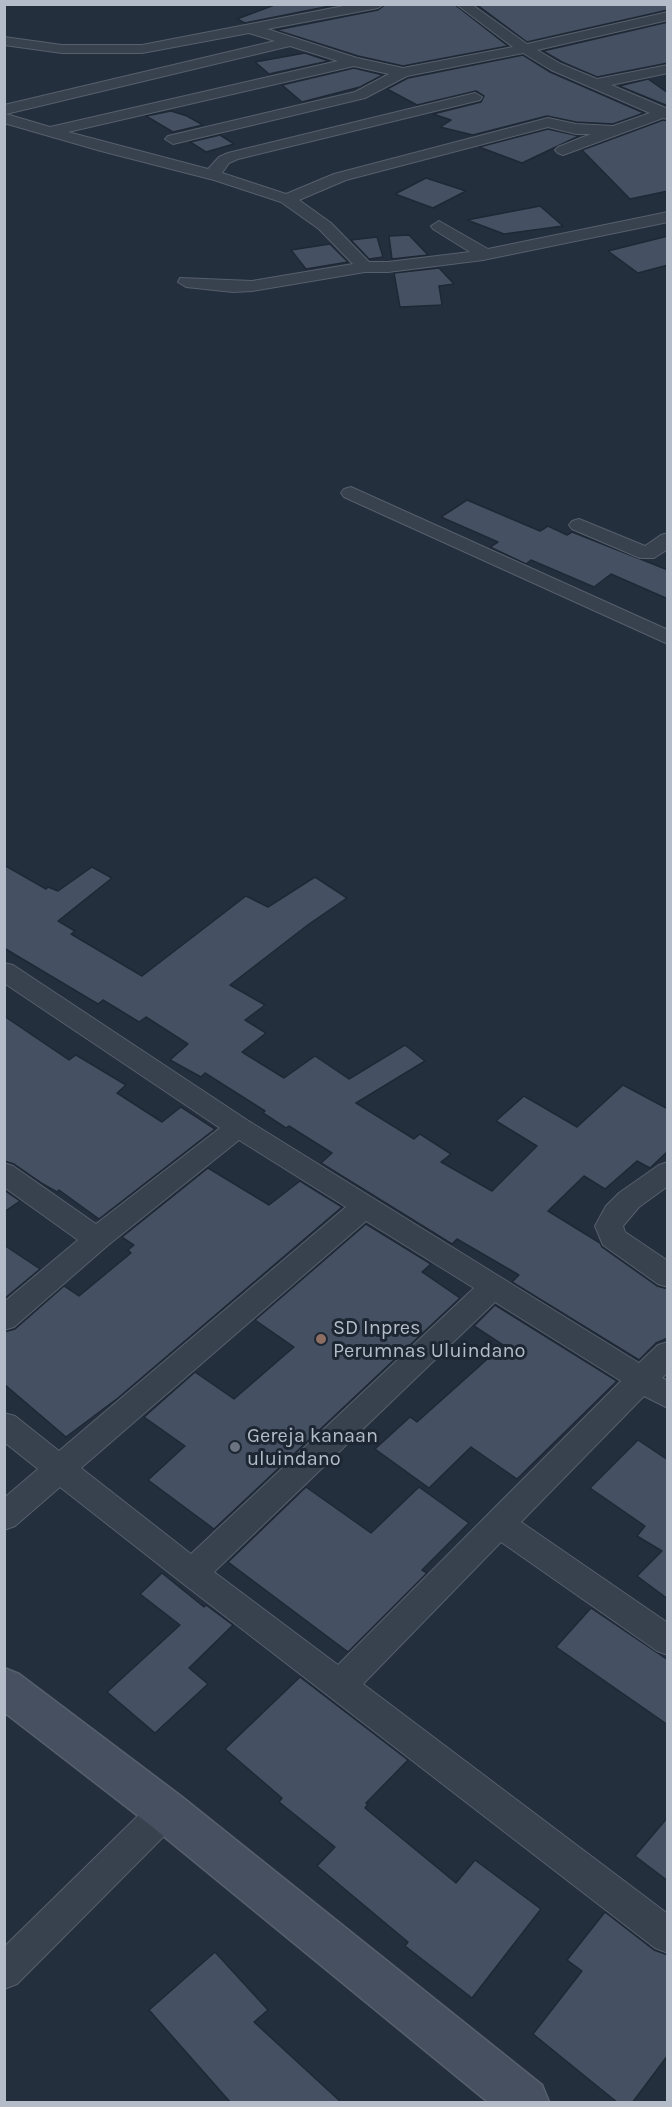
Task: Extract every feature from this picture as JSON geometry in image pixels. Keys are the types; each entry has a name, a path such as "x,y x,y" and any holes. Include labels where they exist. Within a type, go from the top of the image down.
{"street":[{"path":"4,41 62,49 131,50 378,4"},
{"path":"462,4 556,68 665,114"},
{"path":"248,28 354,62 403,72 427,69 668,16"},
{"path":"4,110 291,42"},
{"path":"49,132 354,62"},
{"path":"595,84 668,69"},
{"path":"173,138 360,95 403,72"},
{"path":"212,175 224,160 233,156 475,97"},
{"path":"563,150 665,114"},
{"path":"4,118 212,175 287,199 325,226 365,267"},
{"path":"287,199 339,177 548,122 576,129 613,131"},
{"path":"186,282 233,287 252,286 365,267 388,267 485,254 668,217"},
{"path":"439,226 485,254"},
{"path":"351,493 668,638"},
{"path":"579,525 668,562"},
{"path":"647,554 668,539"},
{"path":"4,971 238,1127 668,1396"},
{"path":"4,1319 97,1239 238,1127"},
{"path":"668,1172 629,1200 616,1213 609,1226 613,1238 668,1276"},
{"path":"4,1173 97,1239"},
{"path":"4,1516 364,1207"},
{"path":"192,1573 493,1287"},
{"path":"341,1684 668,1353"},
{"path":"4,1425 62,1468 192,1573 341,1684 668,1936"},
{"path":"498,1523 668,1641"},
{"path":"4,1687 166,1811 525,2103"},
{"path":"4,1972 166,1811"}],"building":[{"path":"277,4 340,4 245,23 237,19"},
{"path":"386,4 454,4 508,46 403,66 358,56 276,30 378,10"},
{"path":"476,4 668,4 668,10 527,42"},
{"path":"668,22 668,63 597,77 543,51"},
{"path":"305,53 329,61 269,74 255,62"},
{"path":"523,55 550,72 644,113 613,124 576,122 547,116 473,135 440,127 451,120 433,114 481,102 484,96 476,91 417,105 387,89 408,78"},
{"path":"354,68 383,75 360,87 302,102 282,85"},
{"path":"648,79 668,93 668,106 619,86"},
{"path":"171,111 187,116 203,125 173,132 146,116"},
{"path":"663,120 668,121 668,191 630,199 582,150"},
{"path":"548,129 579,136 522,163 479,147"},
{"path":"220,135 234,144 206,152 190,142"},
{"path":"426,178 466,191 433,208 395,194"},
{"path":"540,206 563,226 504,234 467,220"},
{"path":"409,235 428,255 392,259 389,236"},
{"path":"668,236 668,265 638,273 608,251"},
{"path":"377,237 383,257 369,259 351,240"},
{"path":"330,244 348,262 306,269 291,250"},
{"path":"439,268 454,284 439,286 442,305 400,307 394,273"},
{"path":"467,500 540,531 548,526 567,535 572,532 668,570 668,599 611,574 594,587 531,560 526,564 490,547 498,542 441,517"},
{"path":"4,865 46,889 48,887 58,891 92,867 112,878 58,921 75,931 71,934 142,976 246,896 268,907 315,877 347,898 309,924 230,985 265,1005 245,1020 266,1033 242,1052 284,1078 315,1056 349,1079 405,1045 425,1061 356,1103 414,1139 420,1134 451,1154 441,1162 492,1191 537,1146 496,1121 524,1096 577,1127 623,1085 668,1109 668,1151 650,1168 637,1161 605,1189 584,1176 548,1211 600,1243 602,1247 657,1286 668,1289 668,1338 656,1343 639,1360 512,1282 519,1275 457,1239 452,1244 321,1163 332,1153 289,1126 286,1128 263,1113 265,1111 205,1073 201,1077 170,1060 188,1044 146,1017 139,1022 103,1000 98,1004 4,948"},
{"path":"4,1016 69,1060 76,1055 126,1085 117,1093 162,1122 181,1107 215,1129 99,1219 59,1190 57,1192 14,1164 4,1161"},
{"path":"208,1168 269,1205 300,1181 342,1207 118,1398 66,1437 4,1384 4,1332 15,1329 64,1286 79,1296 131,1253 128,1250 134,1245 122,1237"},
{"path":"4,1190 20,1201 4,1212"},
{"path":"366,1224 431,1264 422,1272 460,1298 214,1529 148,1480 185,1446 144,1417 195,1372 234,1399 294,1347 255,1320"},
{"path":"4,1245 40,1269 4,1299"},
{"path":"495,1305 617,1381 517,1479 471,1447 429,1488 375,1449 410,1417 417,1422 503,1345 474,1326"},
{"path":"638,1440 668,1460 668,1599 637,1576 662,1551 637,1536 645,1526 590,1488"},
{"path":"306,1487 371,1533 419,1487 469,1523 422,1570 427,1573 348,1652 228,1562"},
{"path":"162,1573 204,1607 206,1605 233,1625 189,1668 208,1684 155,1733 107,1692 180,1625 140,1594"},
{"path":"591,1608 668,1660 668,1725 556,1647"},
{"path":"300,1677 408,1760 366,1803 368,1804 365,1808 456,1883 475,1860 541,1909 472,1998 405,1946 408,1942 317,1866 335,1847 279,1802 282,1798 225,1749"},
{"path":"668,1817 668,1881 635,1856"},
{"path":"605,1912 654,1950 668,1955 668,2055 632,2103 618,2103 533,2034 582,1971 567,1960"},
{"path":"215,1952 268,2010 254,2022 342,2103 231,2103 149,2010"}],"place":[{"name":"SD Inpres Perumnas Uluindano","path":"321,1339"},
{"name":"Gereja kanaan uluindano","path":"235,1447"}]}
